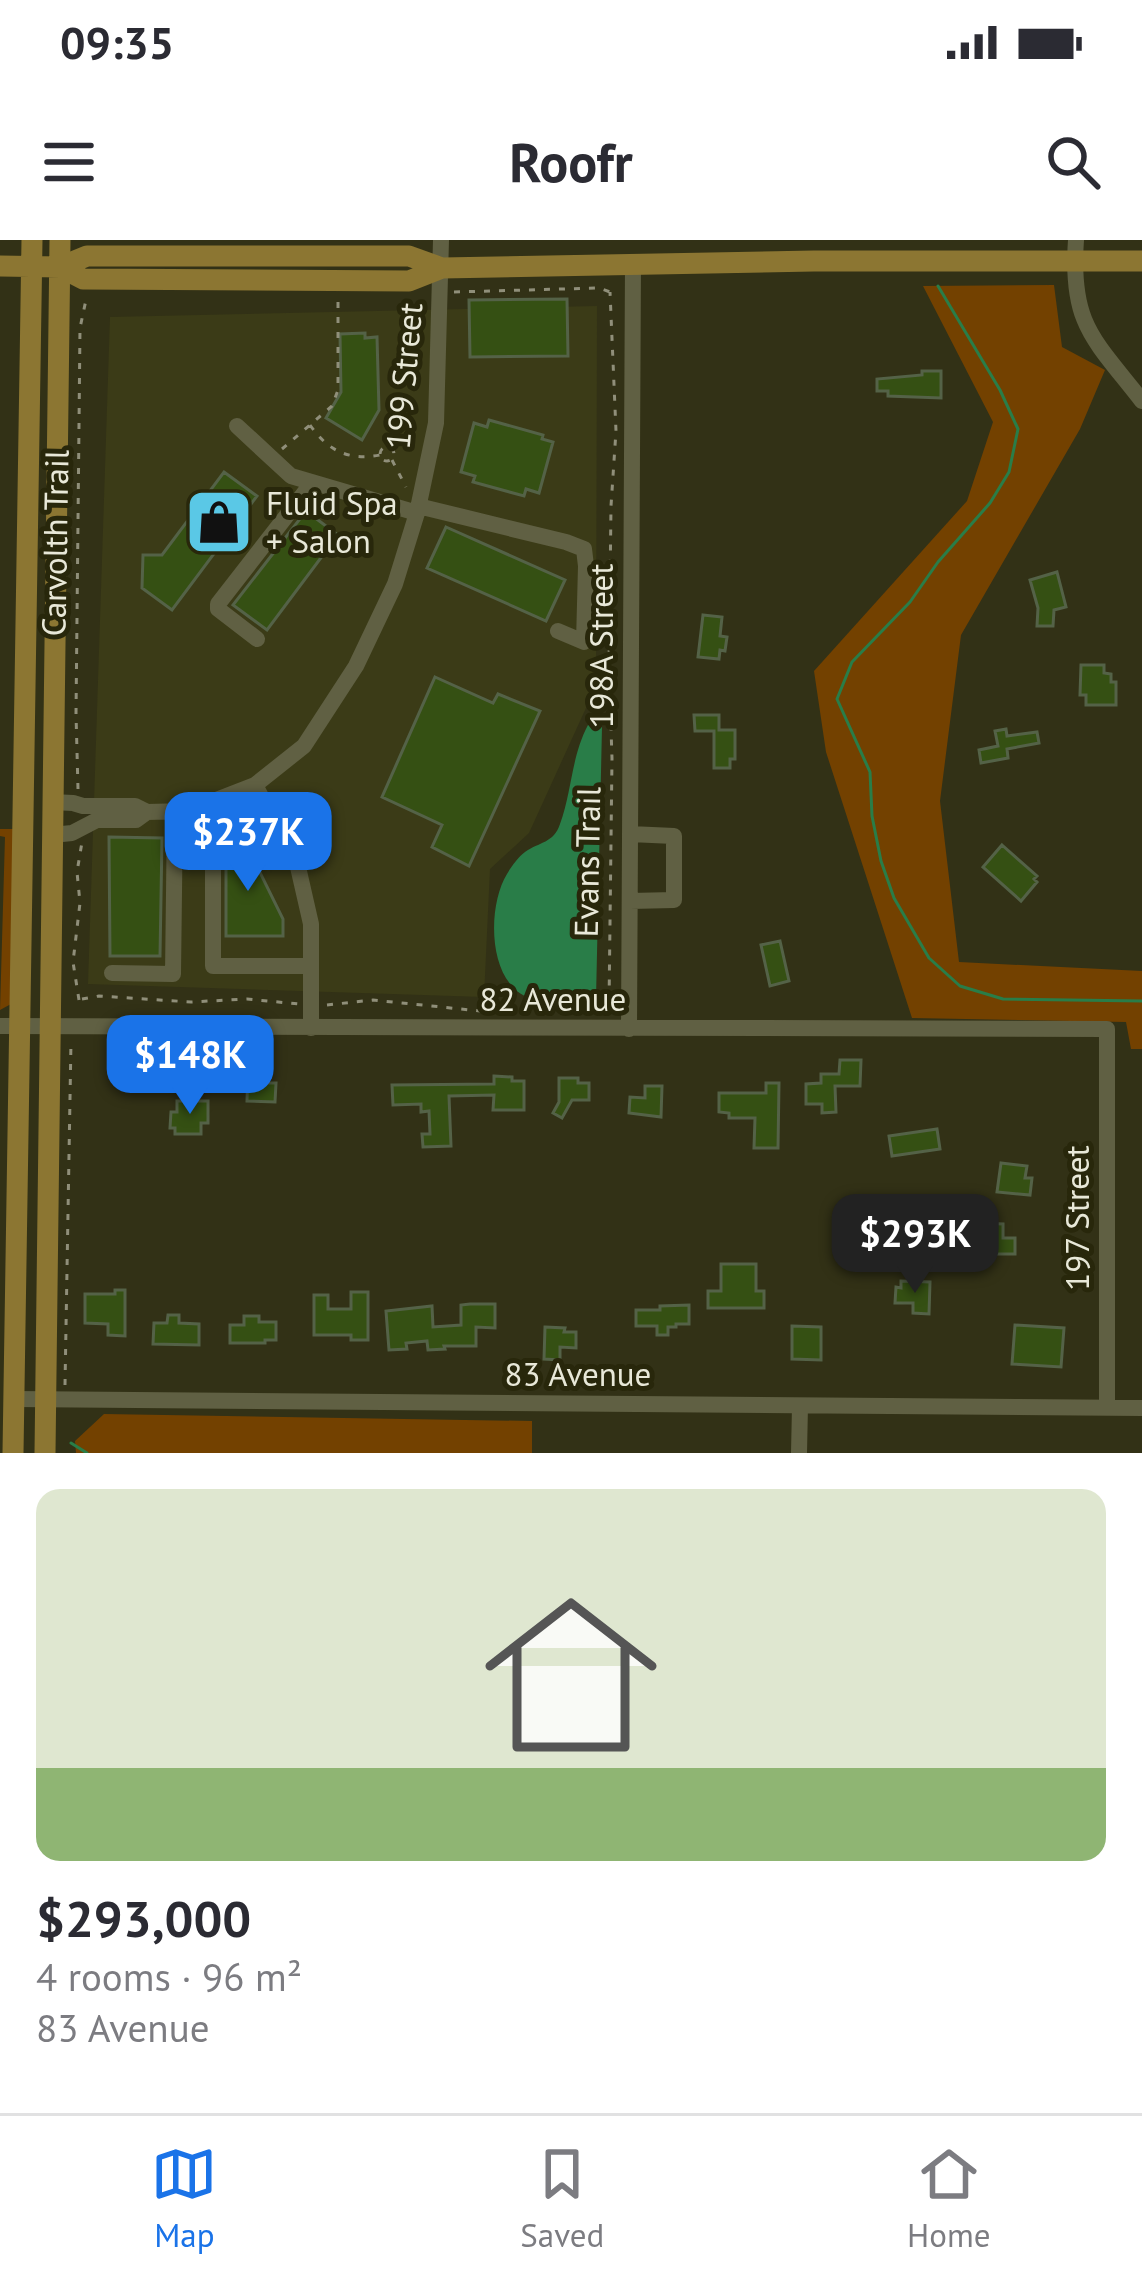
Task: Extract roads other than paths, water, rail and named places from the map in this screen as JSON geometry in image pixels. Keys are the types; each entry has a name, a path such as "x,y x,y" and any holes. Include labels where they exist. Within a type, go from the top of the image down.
{"main road":[{"path":"13,1453 10,1026 32,240"},
{"path":"45,1453 60,240"},
{"path":"0,266 60,267 83,280 409,281 442,268 1076,251 1142,261"}],"street":[{"name":"199 Street","path":"147,812 188,811 255,785 304,746 356,666 395,584 436,423 442,240"},
{"path":"1076,251 1077,298 1084,322 1142,401"},
{"name":"198A Street","path":"629,1029 633,264"},
{"path":"237,426 291,476 584,549 584,641 559,631"},
{"path":"257,640 218,609 218,604 312,483"},
{"path":"255,785 298,867 311,924 311,1028"},
{"path":"213,801 214,966 311,966"},
{"path":"52,802 134,806 147,812 136,820 97,820 52,835"},
{"path":"112,974 180,974 175,811"},
{"path":"630,835 674,836 674,901 630,901"},
{"name":"82 Avenue","path":"10,1026 1107,1029"},
{"name":"197 Street","path":"1107,1029 1107,1407"},
{"name":"83 Avenue","path":"14,1399 1142,1408"},
{"path":"799,1453 800,1406"}],"waterway":[{"path":"938,286 1018,429 1009,472 990,503 910,602 852,662 837,699 870,772 881,861 894,898 929,958 960,986 1003,999 1142,1001"},
{"path":"71,1443 87,1453"}],"place":[{"name":"Fluid Spa + Salon","path":"219,522"}]}
